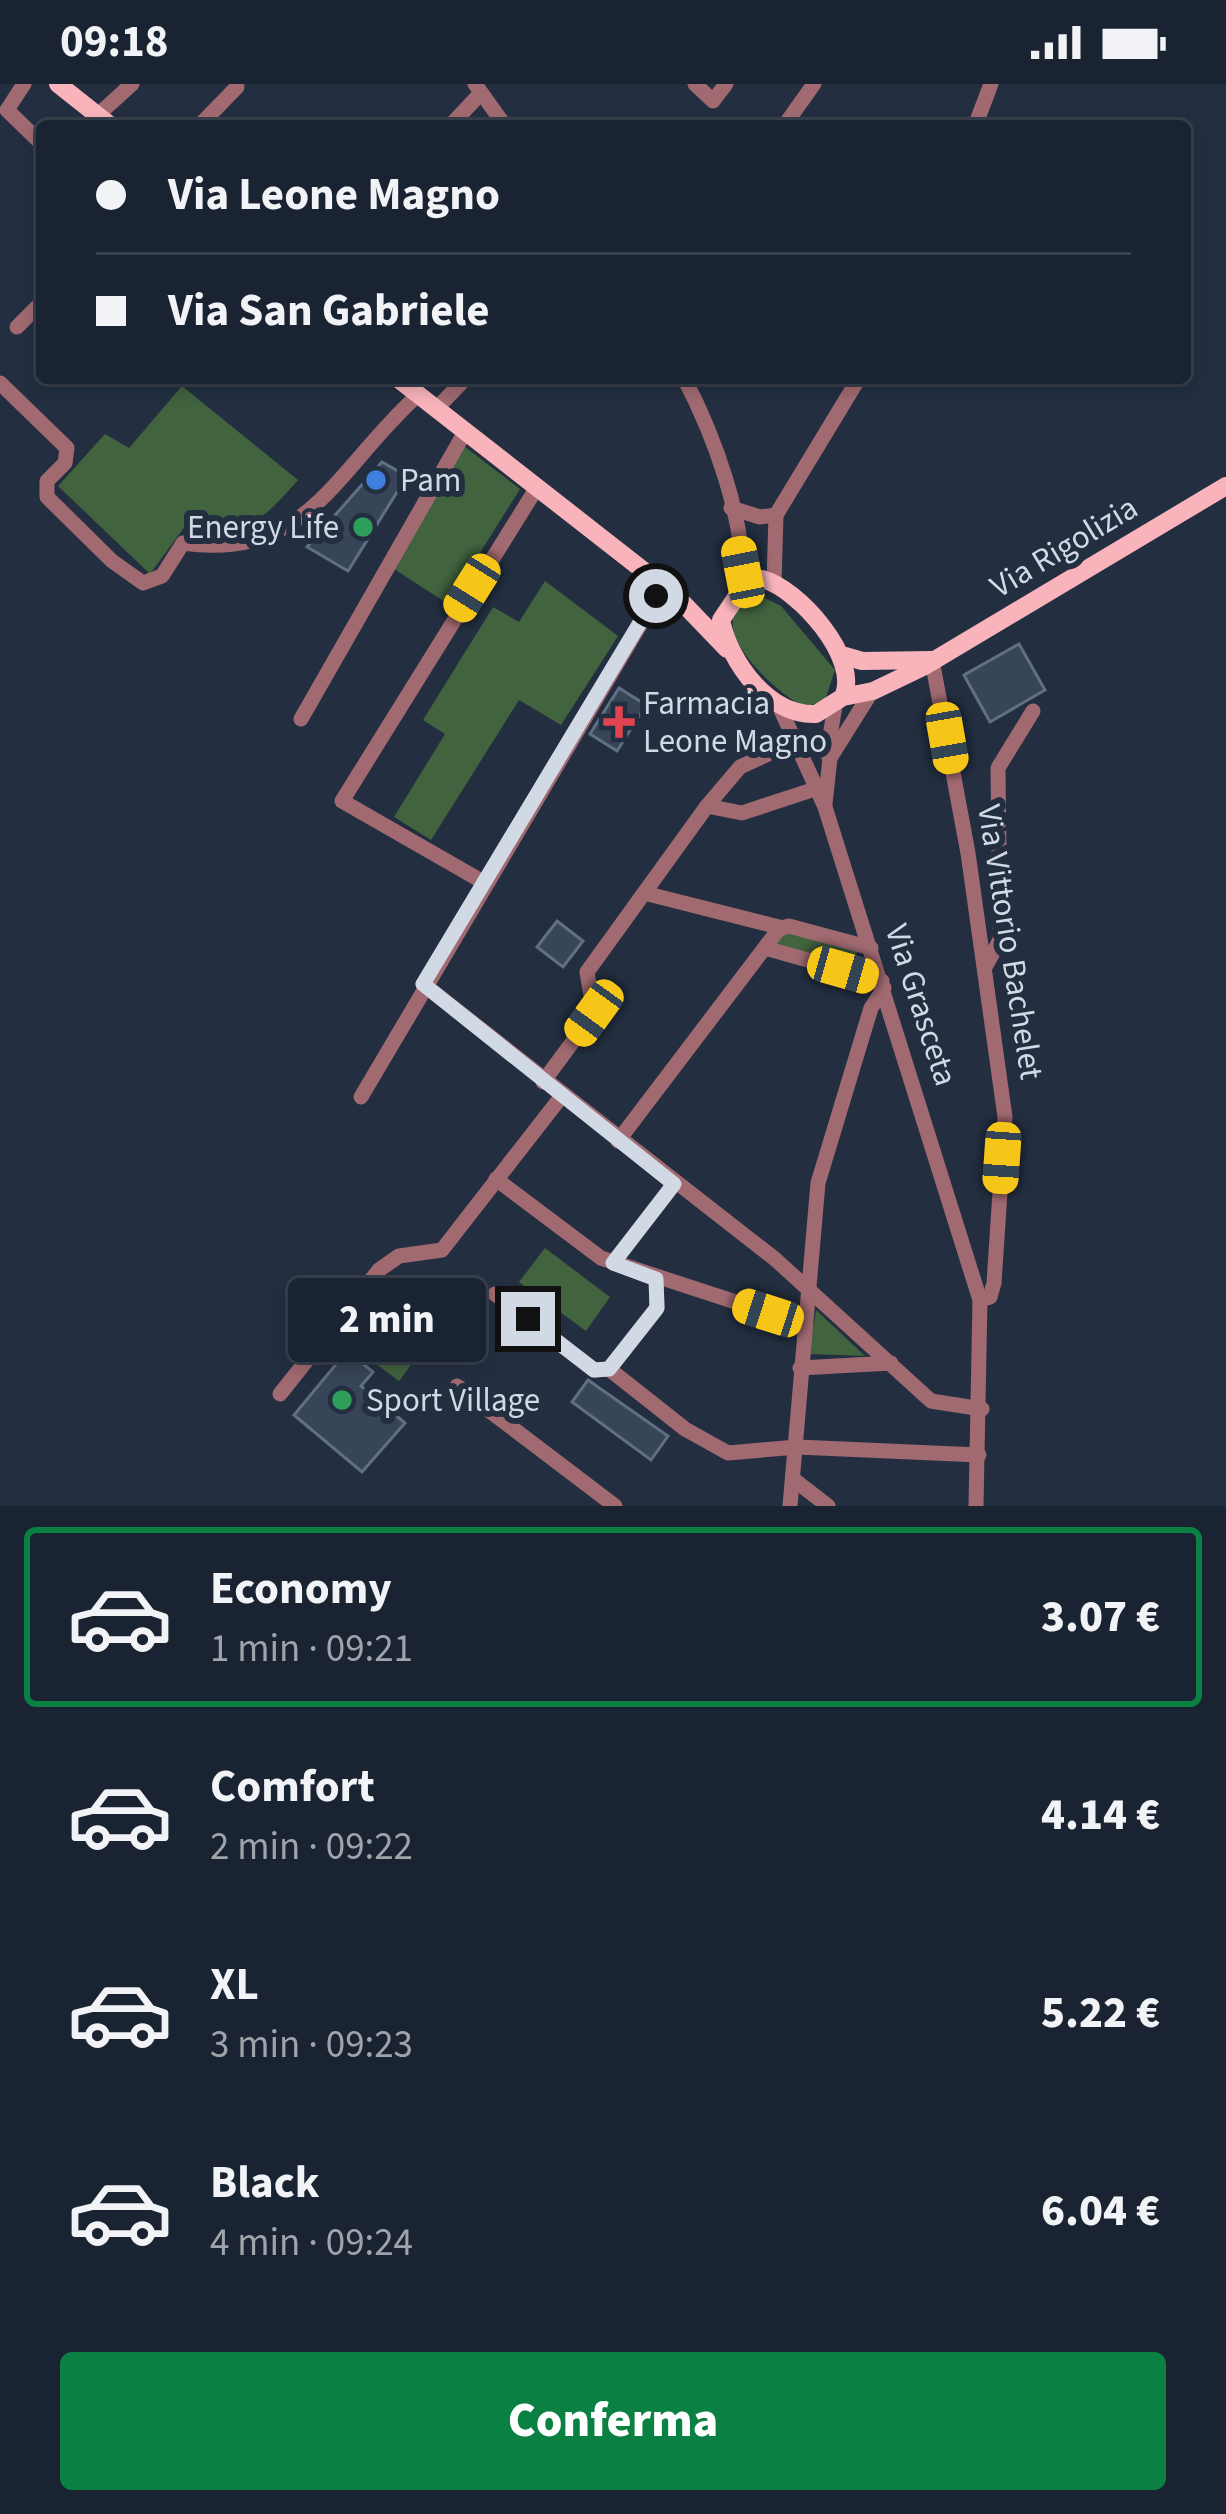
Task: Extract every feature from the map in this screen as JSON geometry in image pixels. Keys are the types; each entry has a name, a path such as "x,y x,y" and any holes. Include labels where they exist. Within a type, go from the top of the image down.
{"main road":[{"path":"58,84 101,117"},
{"path":"409,384 669,591 780,708"},
{"name":"Via Rigolizia","path":"780,708 802,714 872,691 1226,486"},
{"path":"727,649 721,620 725,608 743,587 763,579 774,582 845,656 862,662 932,660"},
{"path":"669,591 725,608"},
{"path":"839,702 849,678 845,656"}],"street":[{"path":"24,84 8,110 36,138"},
{"path":"78,84 101,117 132,84"},
{"path":"694,84 713,101 726,84"},
{"path":"788,120 814,84"},
{"path":"977,120 991,84"},
{"path":"205,120 237,87"},
{"path":"454,120 478,88 501,120"},
{"path":"17,327 36,308"},
{"path":"0,382 67,448 65,463 44,489 78,530 143,583 162,576 183,543 220,548 279,534 312,507 409,384"},
{"path":"436,409 460,384"},
{"path":"686,384 712,440 731,508 743,587"},
{"path":"774,582 771,544 776,515 856,384"},
{"path":"301,719 465,432"},
{"path":"484,884 342,801 536,489"},
{"path":"731,508 760,517 776,515"},
{"path":"361,1097 423,984 669,591"},
{"name":"Via Vittorio Bachelet","path":"932,660 985,968 1005,1117 994,1283 990,1297 980,1300"},
{"path":"828,769 837,743 872,691"},
{"path":"825,807 839,702"},
{"path":"780,708 825,807"},
{"path":"985,968 1000,940 998,768 1033,711"},
{"path":"543,1082 594,1013 587,972 707,806 740,767 796,741"},
{"path":"707,806 742,813 815,789"},
{"name":"Via Grasceta","path":"825,807 980,1300 982,1409 976,1506"},
{"path":"644,892 871,948"},
{"path":"618,1141 769,937 783,928"},
{"path":"765,948 883,985 871,1008 818,1183 810,1288 802,1324 790,1506"},
{"path":"423,984 561,1097 810,1288 931,1401 982,1409"},
{"path":"280,1394 379,1270 399,1256 442,1250 561,1097"},
{"path":"496,1179 613,1263 802,1324"},
{"path":"613,1263 674,1184"},
{"path":"609,1369 657,1308 656,1279"},
{"path":"495,1294 594,1370 609,1369 686,1429 728,1453 797,1447 979,1455"},
{"path":"800,1368 891,1363"},
{"path":"457,1386 615,1506"},
{"path":"794,1479 827,1506"}],"green space":[{"path":"182,386 298,480 250,523 224,528 186,525 150,574 58,486 105,434 129,448"},
{"path":"464,446 520,489 448,604 388,565"},
{"path":"545,581 618,636 561,725 519,700 431,840 394,817 445,734 423,720 493,607 519,622"},
{"path":"765,598 781,606 835,670 825,700 805,707 791,699 743,651 733,617 743,605"},
{"path":"783,928 858,949 852,970 777,947"},
{"path":"545,1248 610,1297 586,1331 519,1282"},
{"path":"401,1278 451,1314 428,1346 378,1310"},
{"path":"816,1310 865,1356 809,1354"},
{"path":"372,1318 420,1353 399,1381 352,1346"}],"building":[{"path":"382,462 407,476 348,571 307,547"},
{"path":"1019,644 1045,690 990,722 964,675"},
{"path":"619,688 646,705 617,751 590,734"},
{"path":"557,921 583,941 563,967 537,947"},
{"name":"Sport Village","path":"347,1351 373,1372 361,1386 405,1423 362,1472 294,1415"},
{"path":"588,1380 668,1436 651,1460 572,1402"}],"place":[{"name":"Pam","path":"376,480"},
{"name":"Energy Life","path":"363,527"},
{"name":"Farmacia Leone Magno","path":"619,722"},
{"name":"Sport Village","path":"342,1400"}],"route":[{"path":"528,1319 594,1370 609,1369 657,1308 656,1279 613,1263 674,1184 423,984 656,596"}]}
